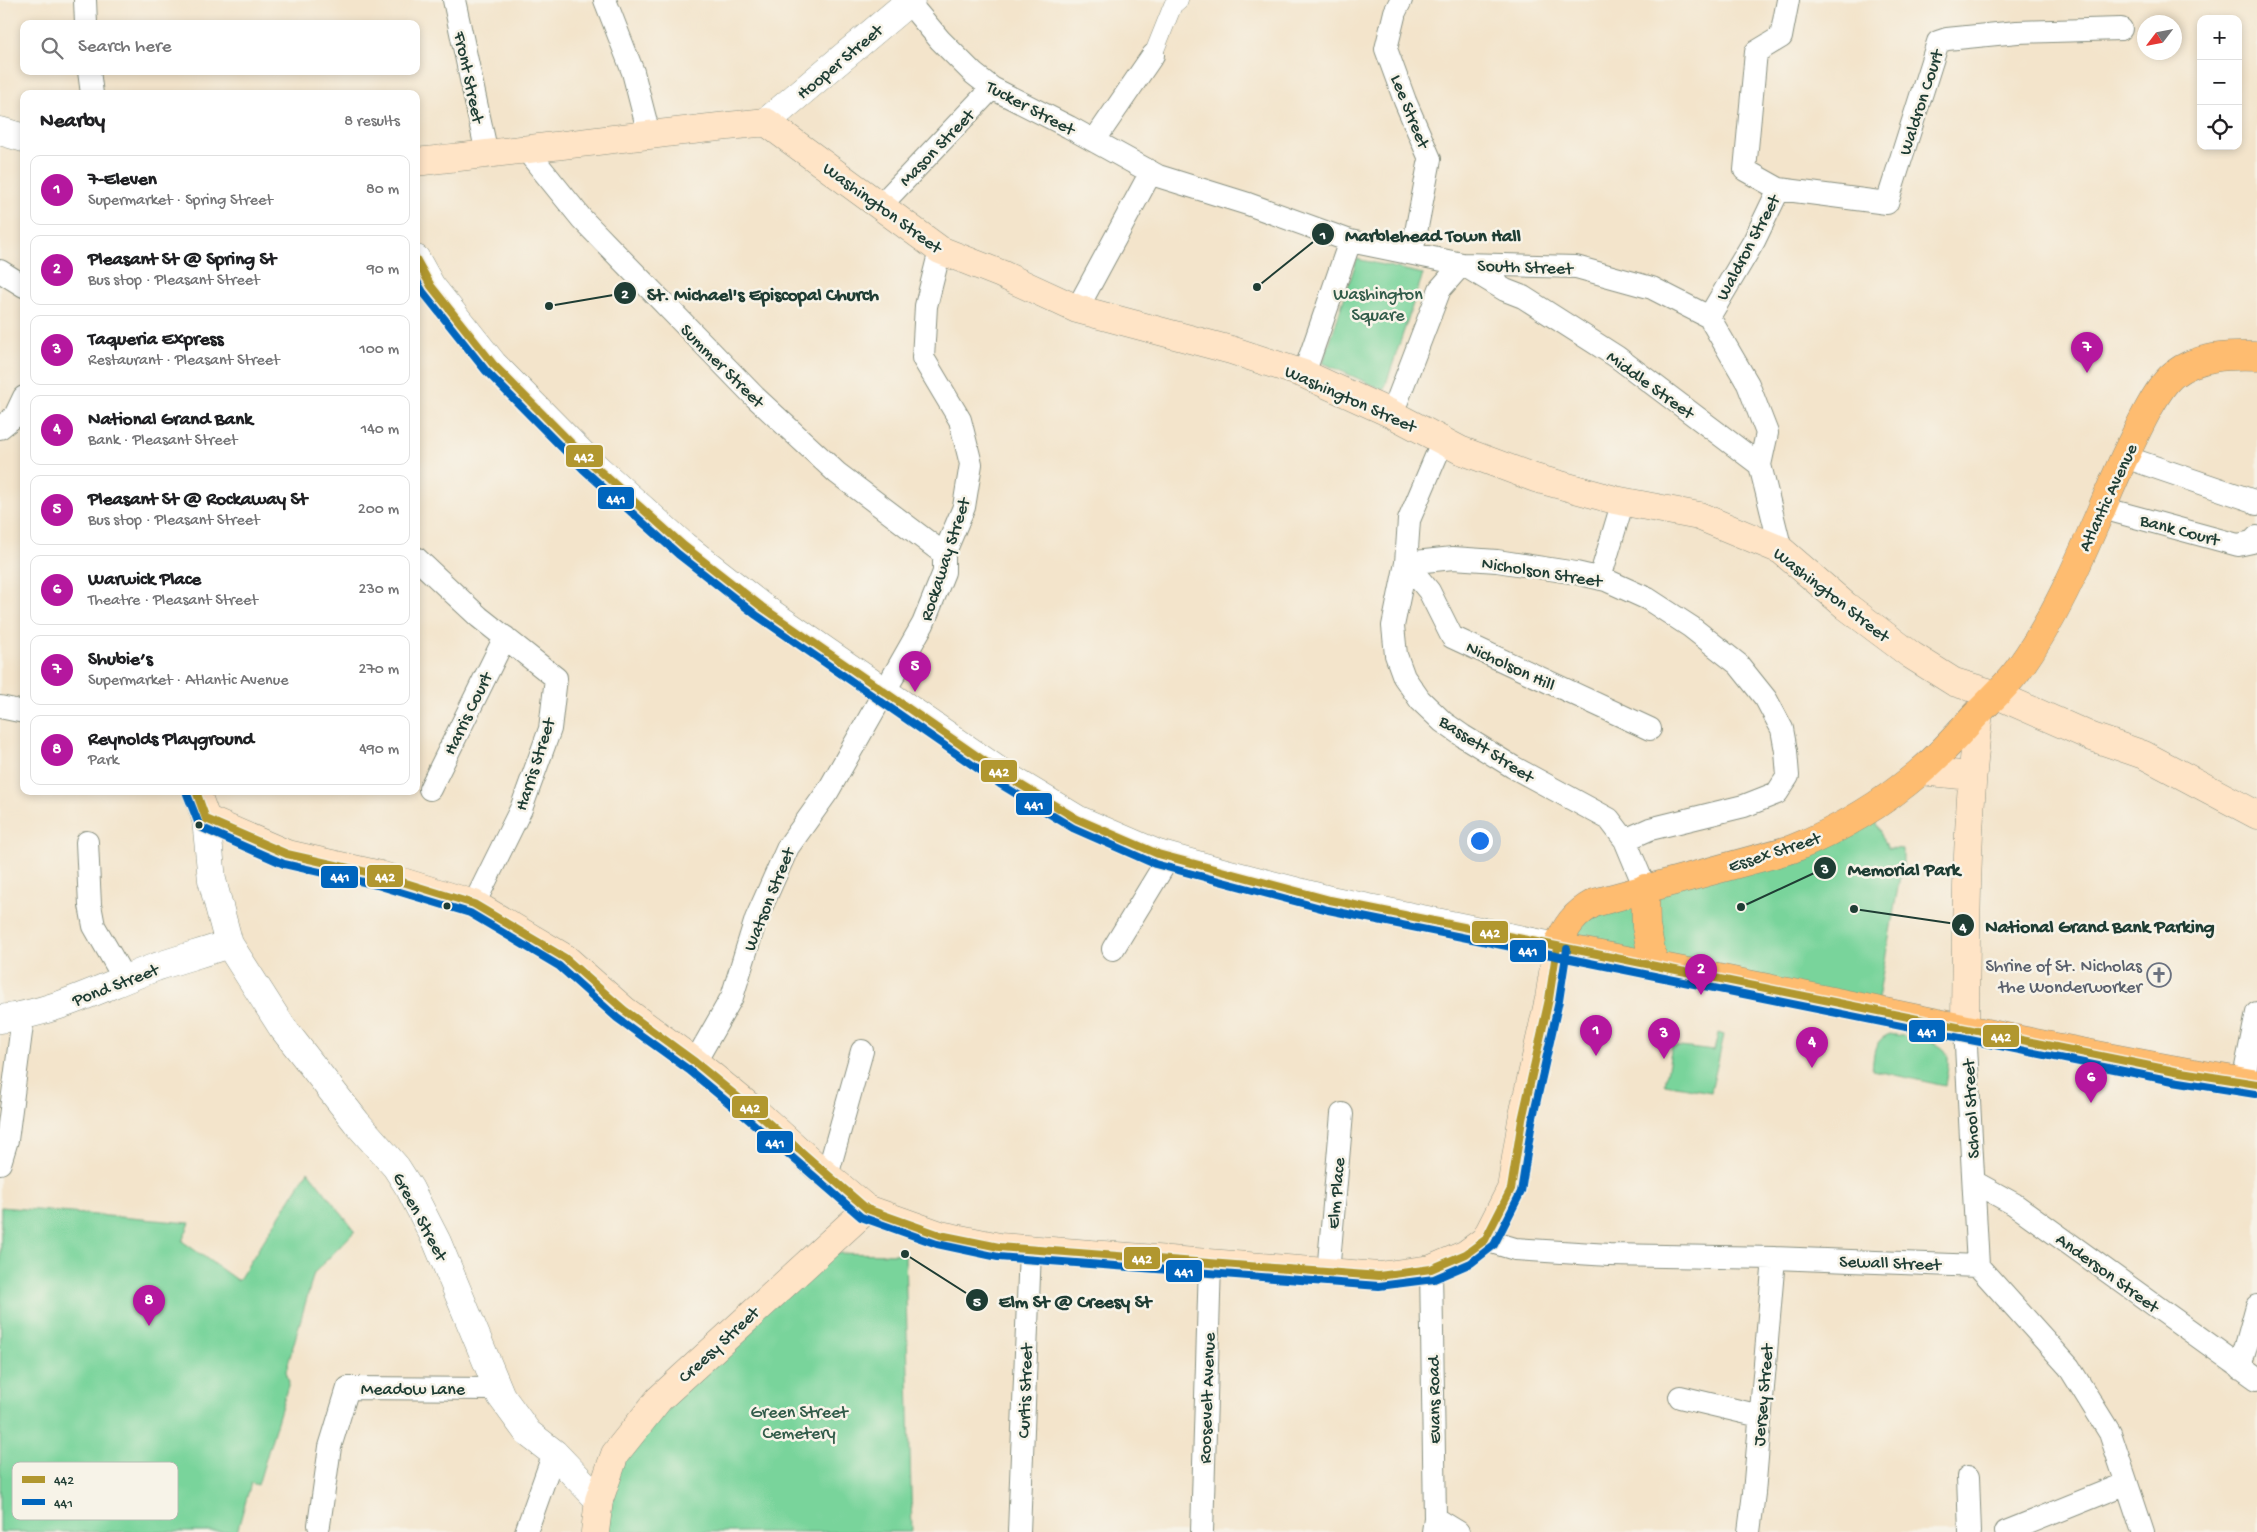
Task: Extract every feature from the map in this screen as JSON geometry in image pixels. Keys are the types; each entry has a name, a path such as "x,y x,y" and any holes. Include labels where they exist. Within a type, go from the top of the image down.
{"main road":[{"path":"420,162 528,151 649,134 766,122"},
{"name":"Washington Street","path":"766,122 940,250 1001,274 1077,310 1230,350 1304,374 1392,414 1460,450 1535,478 1623,501 1699,516 1781,550 1846,606 1911,655 1988,704 2092,736 2144,755 2257,815"},
{"name":"Atlantic Avenue","path":"1988,704 2019,669 2041,635 2125,456 2159,393 2173,375 2187,365 2208,359 2257,356"},
{"name":"Essex Street","path":"1558,947 1565,928 1580,910 1594,903 1645,888 1742,864 1815,840 1876,805 1921,771 1988,704"},
{"name":"School Street","path":"1965,1028 1966,890 1971,776 1988,704"},
{"path":"1921,771 1971,776"},
{"path":"197,795 206,819 287,854 380,875 474,904 565,958 624,1010 696,1062 867,1209 940,1235 998,1247 1379,1276 1431,1269 1466,1254 1485,1240 1511,1190 1522,1120 1549,999 1558,947 1654,964 2176,1071 2250,1083"},
{"name":"Bassett Street","path":"1645,888 1646,928 1654,964"},
{"name":"Creesy Street","path":"599,1500 615,1454 659,1399 867,1209"},
{"path":"595,1532 599,1500"}],"street":[{"path":"85,0 86,20"},
{"name":"Front Street","path":"454,0 487,154"},
{"path":"605,0 633,72 649,134"},
{"path":"1180,0 1173,5 1153,56 1094,141 1158,176 1248,204 1350,241 1304,374"},
{"name":"Lee Street","path":"1401,0 1395,12 1386,48 1405,101 1430,159 1412,253"},
{"name":"Waldron Street","path":"1709,317 1754,241 1779,188 1745,170 1756,52 1781,37 1788,0"},
{"name":"Tucker Street","path":"910,1 940,40 974,74 992,88 1094,141"},
{"name":"Hooper Street","path":"766,122 910,1"},
{"name":"Waldron Court","path":"1779,188 1887,203 1938,42 1947,39 2017,32 2121,29"},
{"path":"90,75 91,90"},
{"name":"Mason Street","path":"880,206 992,88"},
{"path":"0,130 20,137"},
{"name":"Summer Street","path":"528,151 582,219 754,397 836,473 944,554"},
{"path":"1077,310 1151,172"},
{"name":"South Street","path":"1350,241 1462,264 1576,267 1652,288 1709,317"},
{"name":"Rockaway Street","path":"885,691 923,624 944,572 944,554 964,507 971,464 960,420 923,358 926,306 940,250"},
{"path":"1392,414 1440,289 1462,264"},
{"name":"Middle Street","path":"1462,264 1505,290 1523,297 1617,358 1760,465"},
{"path":"420,266 431,286 493,364 590,462 692,552 762,607 1006,776 1077,819 1169,857 1330,900 1558,947"},
{"path":"0,271 20,284"},
{"path":"1709,317 1748,384 1767,433 1760,465 1781,550"},
{"path":"0,428 15,416 20,405"},
{"name":"Bassett Street","path":"1443,440 1409,520 1406,563 1393,626 1396,655 1404,677 1420,700 1443,722 1484,750 1609,818 1625,840 1645,888"},
{"path":"2125,456 2254,501 2257,504"},
{"path":"1600,578 1623,501"},
{"name":"Bank Court","path":"2102,508 2238,545 2252,542 2257,537"},
{"name":"Nicholson Street","path":"1406,563 1453,558 1497,561 1600,578 1648,599 1691,627 1738,664 1766,699 1782,729 1786,751 1788,776 1777,793 1744,806 1650,829 1625,840"},
{"name":"Harris Street","path":"420,562 479,617 556,678 550,729 521,809 474,904"},
{"name":"Nicholson Hill","path":"1406,563 1428,591 1452,638 1650,729"},
{"name":"Harris Court","path":"430,789 505,637"},
{"name":"Watson Street","path":"696,1062 732,997 756,919 788,846 828,791 885,691"},
{"path":"0,706 20,711"},
{"name":"Green Street","path":"206,819 212,880 229,944 282,1027 356,1123 396,1167 410,1189 437,1242 501,1396 528,1433 554,1453 599,1500"},
{"path":"87,842 90,905 94,926 125,980"},
{"path":"1113,949 1169,857"},
{"name":"Pond Street","path":"12,1018 229,944"},
{"path":"2250,1083 2257,1013"},
{"path":"0,1163 7,1140 12,1018"},
{"name":"School Street","path":"1965,1028 1978,1266"},
{"path":"828,1176 862,1051"},
{"name":"Elm Place","path":"1328,1273 1342,1114"},
{"name":"Anderson Street","path":"1974,1182 2014,1204 2248,1373 2257,1306"},
{"name":"Sewall Street","path":"1485,1240 1515,1249 1609,1255 1774,1258 1978,1266"},
{"name":"Curtis Street","path":"1019,1532 1030,1250"},
{"name":"Jersey Street","path":"1748,1532 1774,1258"},
{"name":"Roosevelt Avenue","path":"1202,1532 1210,1263"},
{"path":"1978,1266 2069,1367 2110,1433 2125,1484 2143,1532"},
{"name":"Evans Road","path":"1431,1269 1434,1525"},
{"name":"Meadow Lane","path":"319,1525 330,1447 348,1388 498,1388"},
{"path":"1680,1397 1760,1416"},
{"path":"526,1532 554,1453"},
{"path":"1968,1476 1970,1532"},
{"path":"2006,1532 2125,1484"},
{"path":"1434,1525 1458,1532"}],"green space":[{"name":"Washington Square","path":"1357,259 1423,274 1384,390 1323,363"},
{"path":"1869,809 1888,848 1903,849 1903,873 1900,876 1876,1010 1557,947 1565,928"},
{"path":"1718,1033 1724,1035 1711,1092 1665,1084 1672,1046 1714,1051"},
{"path":"1890,1034 1924,1040 1941,1047 1946,1052 1948,1058 1945,1086 1872,1070 1877,1044"},
{"path":"308,1171 355,1231 314,1273 286,1371 289,1382 258,1485 251,1483 237,1532 0,1532 1,1207 190,1223 182,1241 238,1281"},
{"name":"Green Street Cemetery","path":"818,1253 905,1254 912,1532 596,1532 615,1454"}],"transit line":[{"name":"442","path":"420,266 431,286 493,364 590,462 684,546 762,607 1006,776 1077,819 1158,854 1330,900 2175,1071 2257,1084"},
{"name":"441","path":"420,287 486,371 583,469 678,554 756,615 1000,784 1073,828 1155,864 1328,910 2173,1081 2255,1094"},
{"name":"441","path":"187,795 200,827 284,864 377,885 470,913 559,966 617,1018 689,1070 861,1217 937,1244 998,1257 1379,1286 1434,1279 1471,1263 1494,1245 1521,1192 1532,1122 1559,1001 1567,949"},
{"name":"442","path":"197,795 206,819 287,854 380,875 474,904 565,958 624,1010 695,1062 756,1112 867,1209 940,1235 999,1247 1379,1276 1431,1269 1466,1254 1485,1240 1511,1189 1522,1120 1549,999 1557,947"}],"place":[{"name":"Marblehead Town Hall","path":"1257,287"},
{"name":"St. Michael's Episcopal Church","path":"549,306"},
{"name":"Shubie’s","path":"2087,373"},
{"name":"Pleasant St @ Rockaway St","path":"915,692"},
{"name":"Memorial Park","path":"1741,907"},
{"name":"National Grand Bank Parking","path":"1854,909"},
{"name":"Shrine of St. Nicholas the Wonderworker","path":"2159,975"},
{"name":"Pleasant St @ Spring St","path":"1701,995"},
{"name":"7-Eleven","path":"1596,1056"},
{"name":"Taqueria Express","path":"1664,1059"},
{"name":"National Grand Bank","path":"1812,1068"},
{"name":"Warwick Place","path":"2091,1103"},
{"name":"Elm St @ Creesy St","path":"905,1254"},
{"name":"Reynolds Playground","path":"149,1326"}]}
